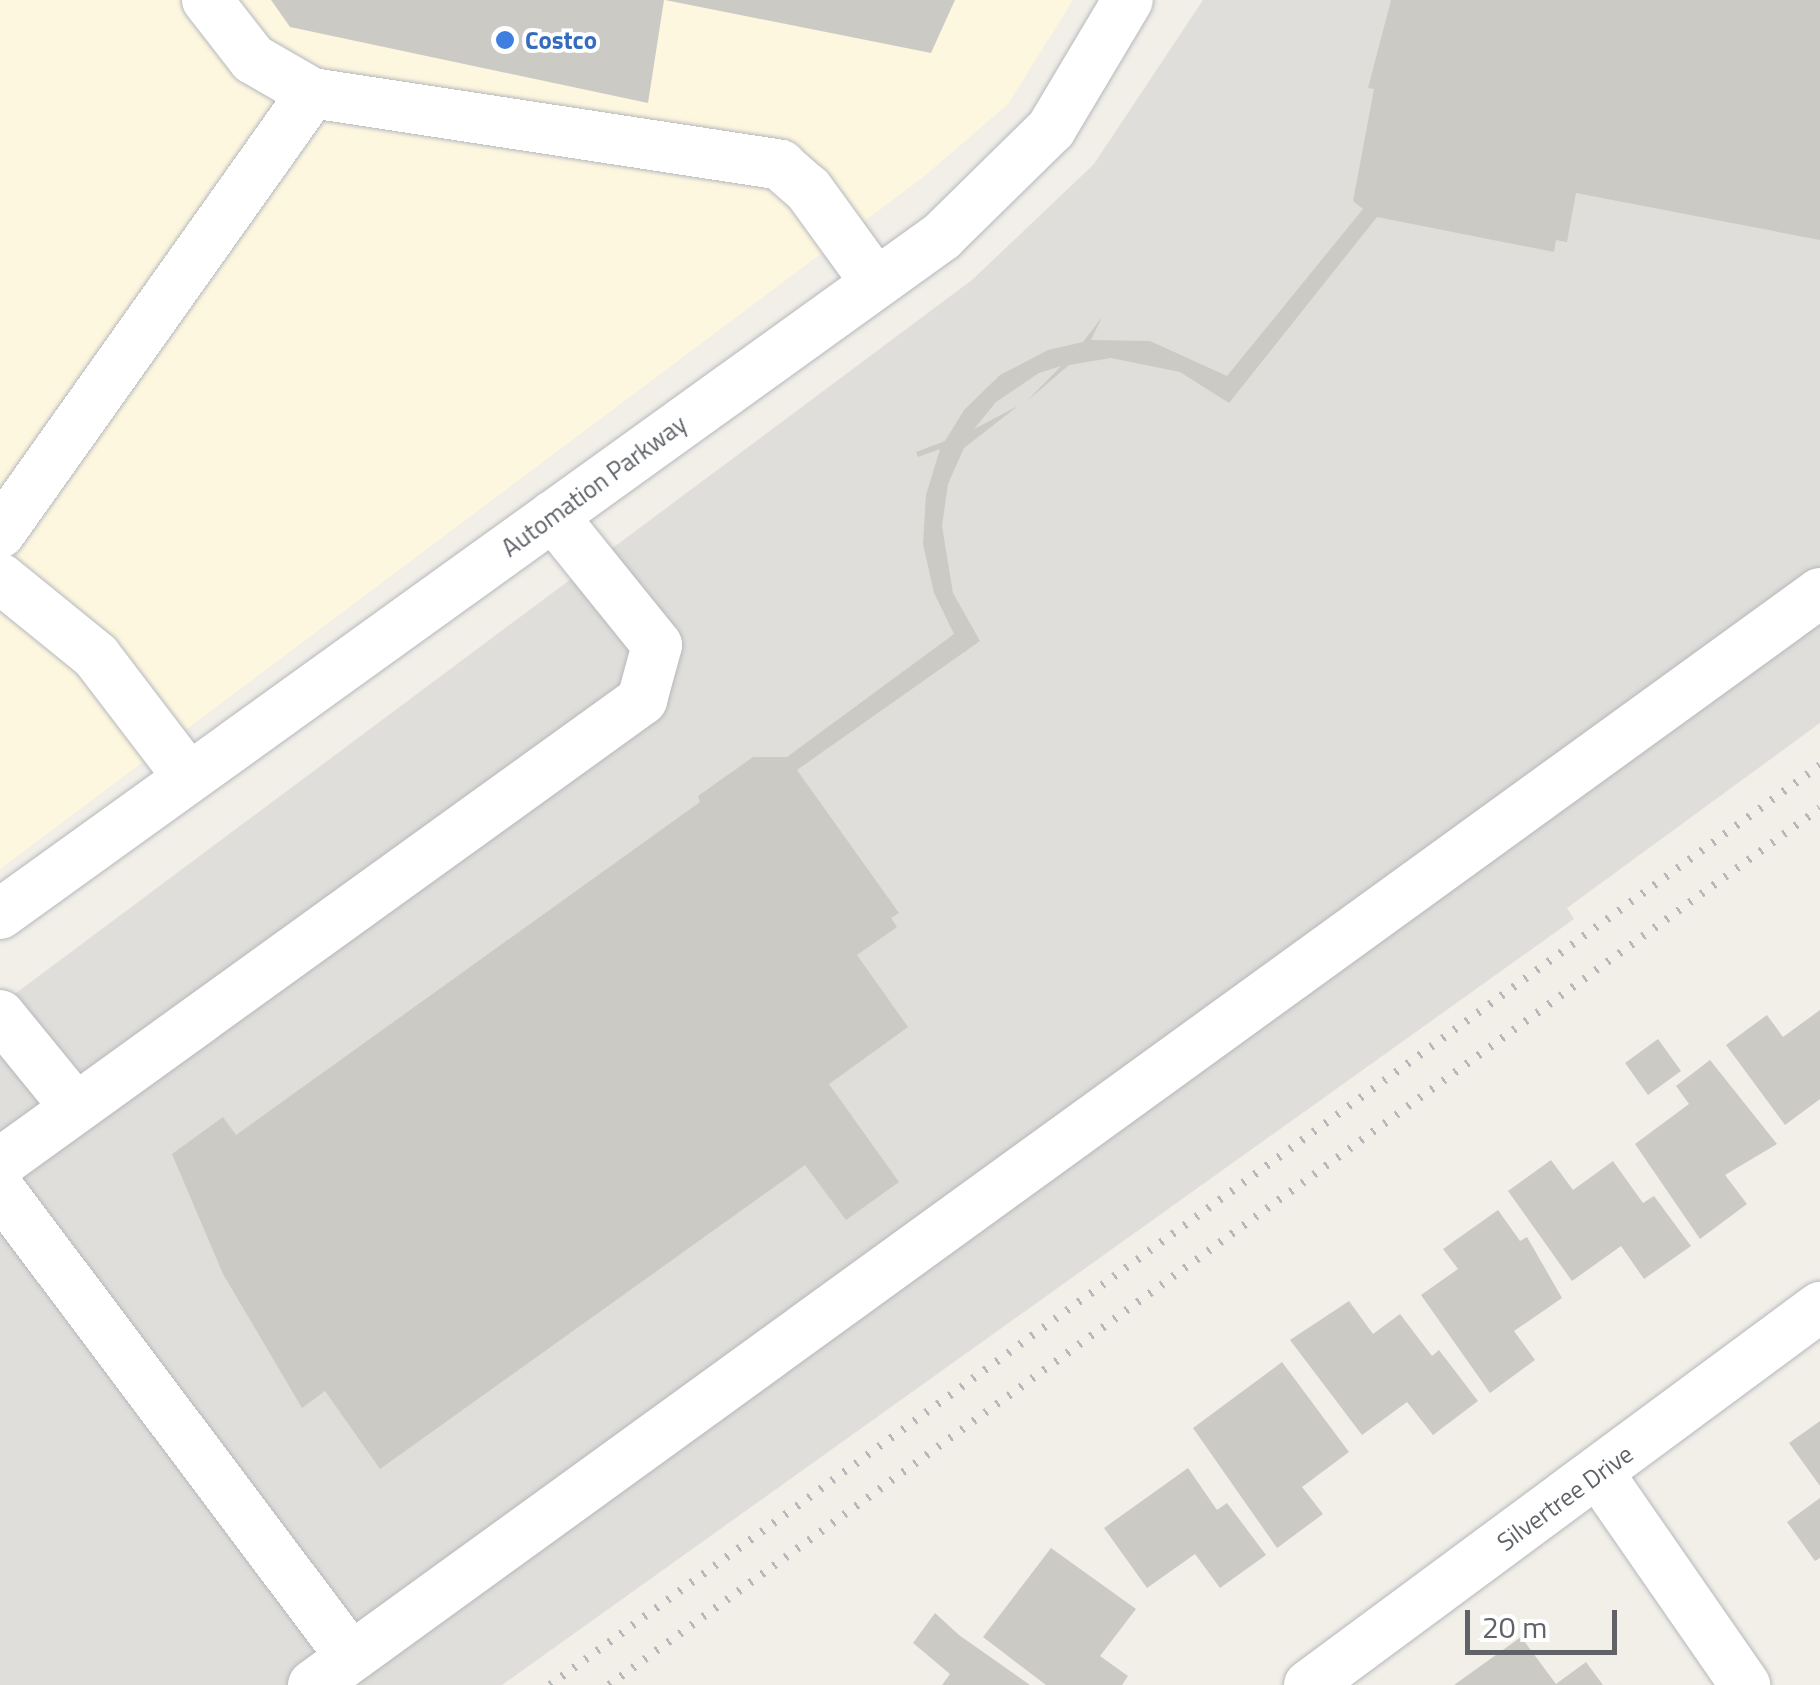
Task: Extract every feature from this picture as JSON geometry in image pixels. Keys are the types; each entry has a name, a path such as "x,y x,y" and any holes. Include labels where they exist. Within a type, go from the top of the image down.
{"street":[{"path":"207,0 252,59 312,93 780,165 808,189 876,283"},
{"name":"Automation Parkway","path":"0,914 942,236 1050,129 1128,0"},
{"path":"0,533 312,93"},
{"path":"0,1163 642,700 657,645 553,516"},
{"path":"0,578 96,656 190,778"},
{"path":"0,1190 332,1671 1820,592"},
{"path":"0,1015 75,1107"},
{"name":"Silvertree Drive","path":"1308,1685 1599,1474 1820,1307"},
{"path":"1599,1474 1746,1685"}],"shaded area":[{"path":"0,0 1073,0 1008,104 922,178 0,869"},
{"path":"1203,0 1820,0 1820,723 1567,908 1574,919 502,1685 0,1685 0,1005 972,280 1094,164"}],"building":[{"name":"Costco","path":"271,0 664,0 648,103 290,27"},
{"path":"665,0 955,0 931,53"},
{"path":"1391,0 1820,0 1820,240 1576,193 1567,242 1556,240 1554,252 1377,217 1229,403 1180,372 1111,358 1069,365 1027,401 1061,366 1039,373 996,402 974,429 1018,406 964,448 948,484 942,526 953,593 980,641 797,770 899,913 891,918 897,927 857,955 908,1027 829,1084 899,1182 846,1220 805,1165 380,1469 325,1391 302,1408 223,1274 172,1154 223,1117 236,1135 700,802 698,796 753,757 787,757 954,634 934,593 923,544 926,495 940,449 918,457 916,452 945,441 964,410 1000,375 1048,350 1083,342 1102,317 1091,340 1150,341 1227,376 1363,209 1353,201 1374,89 1368,88"},
{"path":"1820,1010 1820,1099 1785,1125 1726,1045 1767,1015 1783,1037"},
{"path":"1658,1039 1681,1071 1648,1095 1625,1063"},
{"path":"1710,1060 1777,1144 1725,1175 1747,1204 1700,1239 1635,1144 1689,1104 1676,1086"},
{"path":"1551,1160 1573,1190 1613,1161 1643,1203 1654,1196 1691,1246 1644,1279 1621,1246 1572,1281 1508,1191"},
{"path":"1498,1210 1520,1241 1527,1237 1562,1298 1514,1331 1535,1360 1490,1393 1421,1295 1458,1269 1443,1249"},
{"path":"1349,1301 1373,1334 1400,1314 1432,1356 1439,1350 1478,1401 1433,1435 1407,1402 1362,1435 1290,1340"},
{"path":"1282,1362 1349,1452 1302,1487 1323,1514 1277,1548 1193,1428"},
{"path":"1820,1421 1820,1486 1789,1443"},
{"path":"1188,1468 1217,1510 1227,1503 1266,1555 1220,1588 1195,1554 1147,1588 1104,1528"},
{"path":"1820,1498 1820,1558 1815,1561 1787,1522"},
{"path":"1051,1548 1136,1609 1100,1656 1128,1676 1122,1685 1046,1685 983,1637"},
{"path":"935,1613 959,1635 1030,1685 942,1685 950,1674 913,1643"},
{"path":"1521,1637 1556,1684 1586,1662 1603,1685 1454,1685"}],"railway":[{"path":"550,1685 1820,765"},
{"path":"609,1685 1820,808"}],"place":[{"name":"Costco","path":"505,40"}]}
